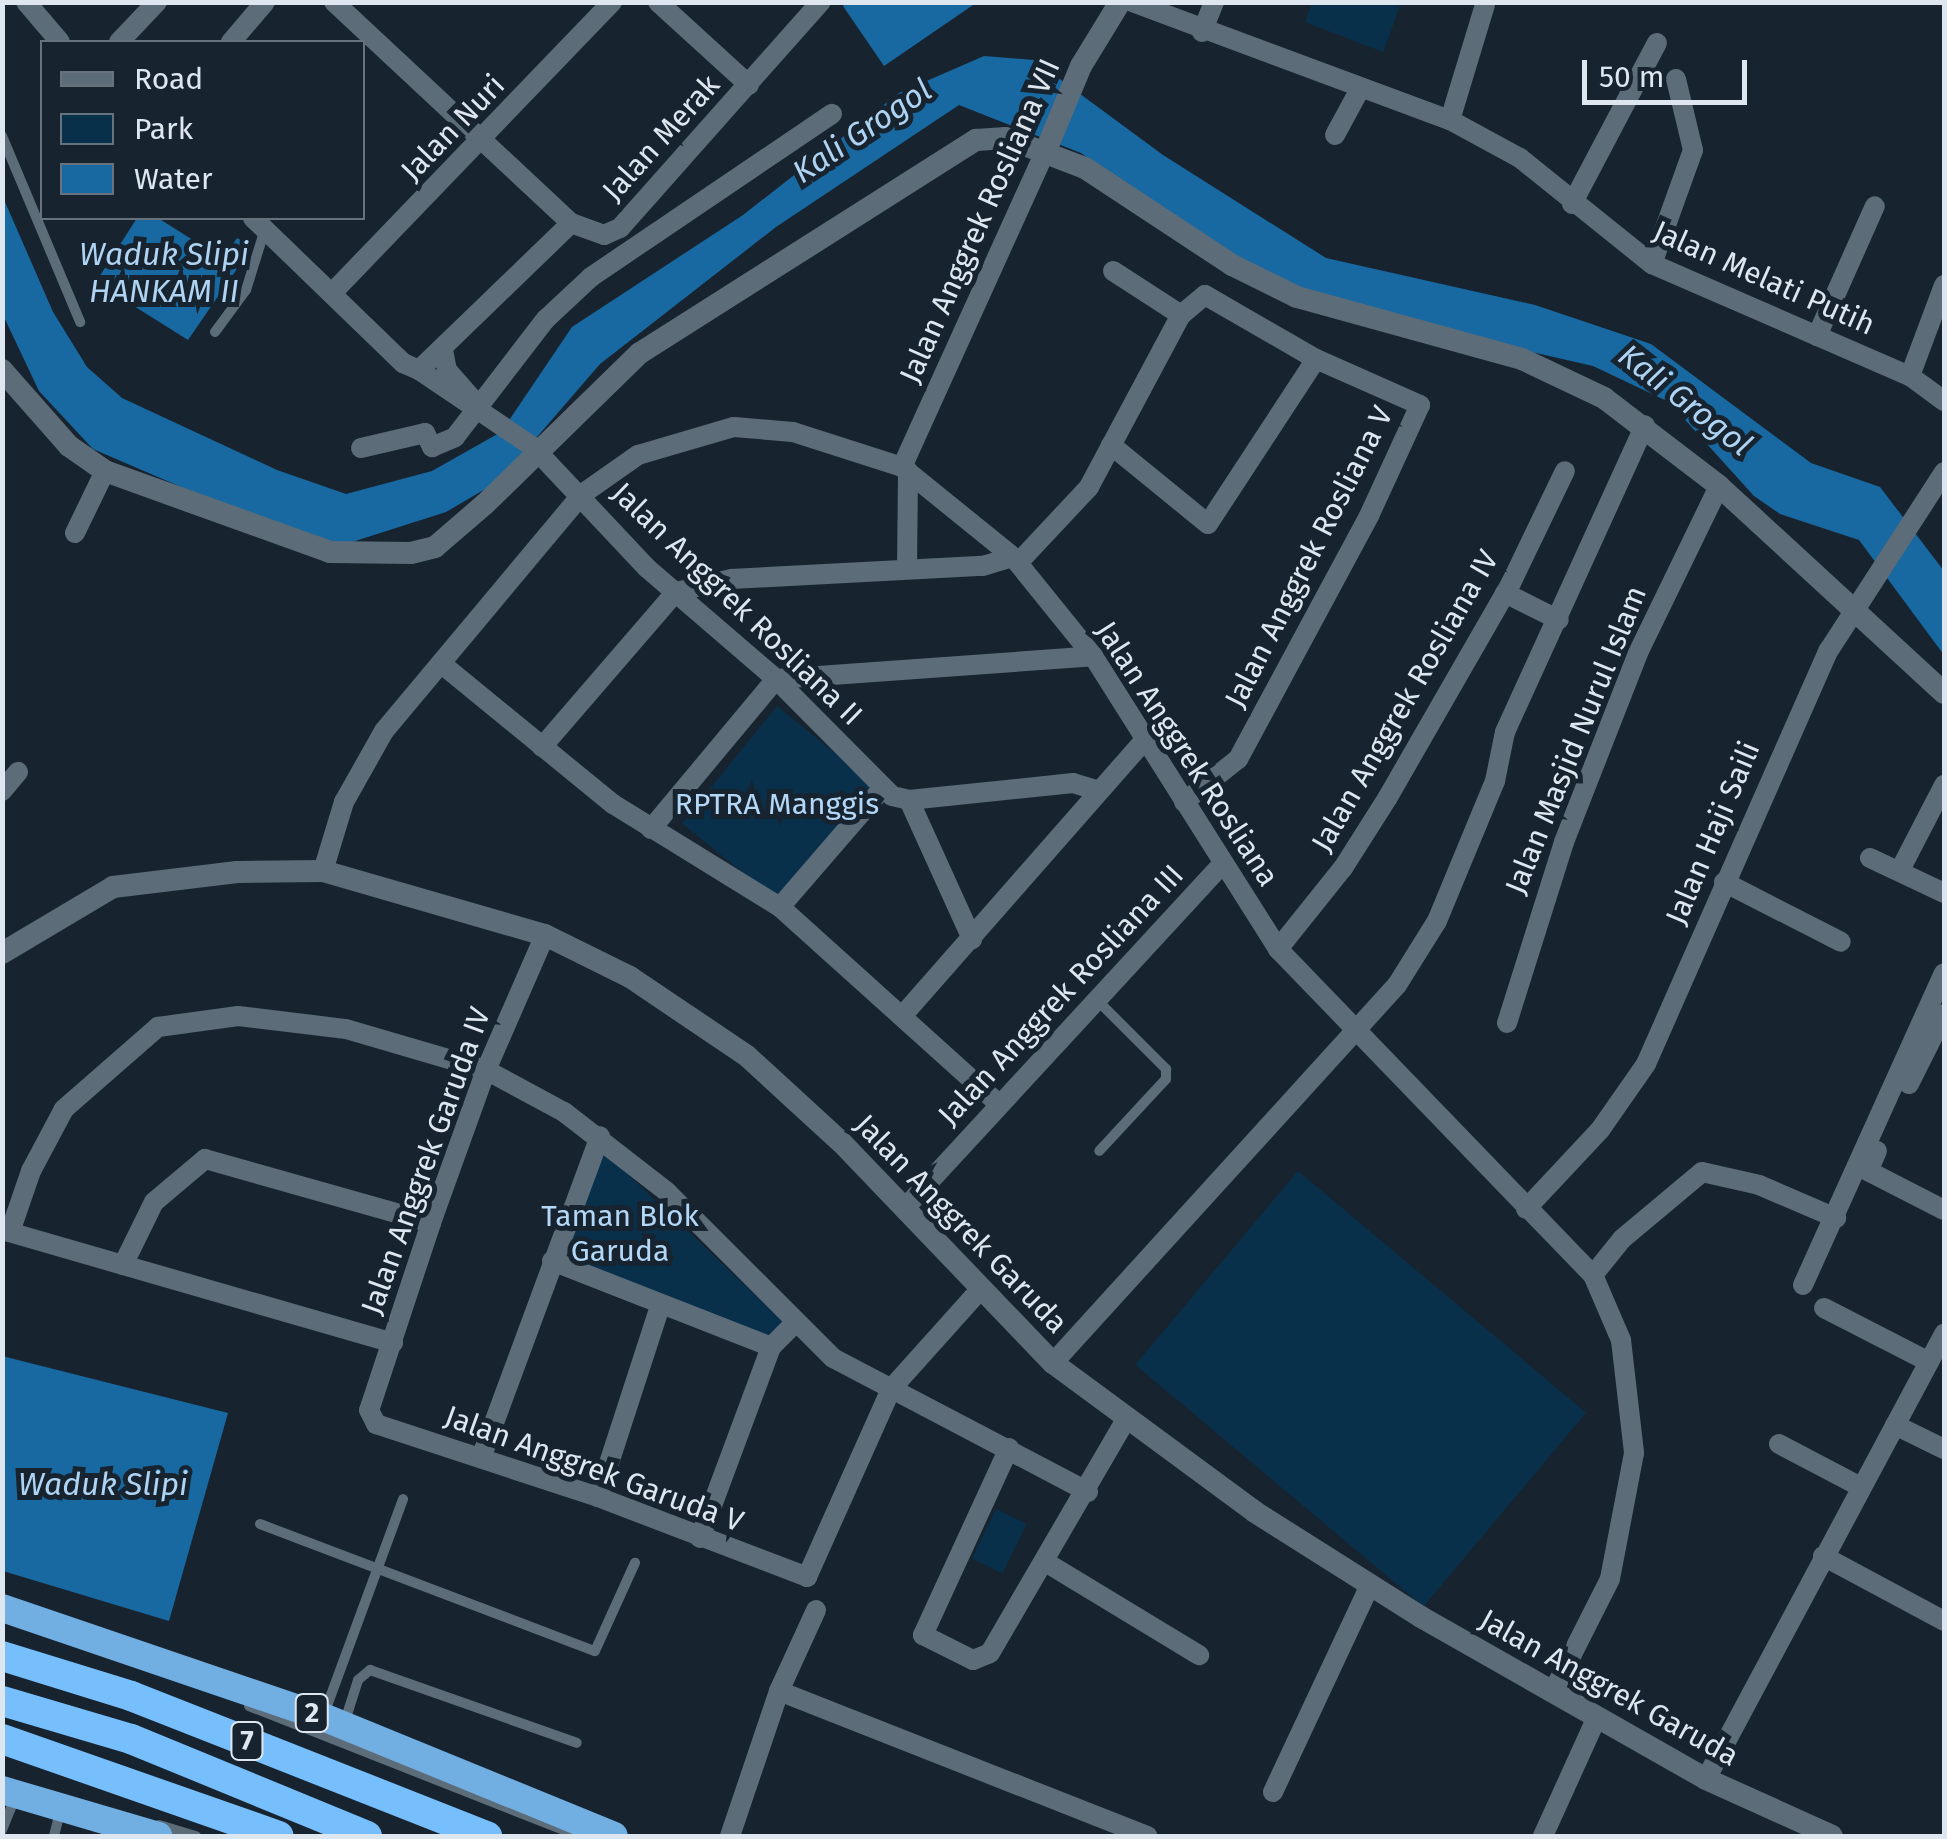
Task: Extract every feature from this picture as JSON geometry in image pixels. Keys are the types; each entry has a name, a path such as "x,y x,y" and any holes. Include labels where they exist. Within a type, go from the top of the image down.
{"highway":[{"name":"2","path":"2,1608 333,1721 614,1836"},
{"name":"7","path":"2,1656 130,1696 487,1836"},
{"name":"7","path":"2,1701 131,1739 367,1836"},
{"path":"2,1738 279,1836"},
{"path":"7,1787 158,1836"}],"street":[{"path":"26,2 58,40"},
{"path":"121,40 157,2"},
{"path":"233,40 265,2"},
{"name":"Jalan Nuri","path":"334,291 482,144 612,2"},
{"path":"658,2 749,85"},
{"name":"Jalan Merak","path":"418,370 443,350 571,222 604,235 620,228 821,2"},
{"name":"Jalan Anggrek Rosliana VII","path":"905,469 1081,66 1120,2"},
{"name":"Jalan Melati Putih","path":"1132,2 1202,32 1450,120 1520,158 1572,204 1652,264 1910,376 1944,401"},
{"path":"1202,32 1214,2"},
{"path":"337,3 482,144 571,222"},
{"path":"1450,120 1485,5"},
{"path":"1572,204 1657,43"},
{"path":"1652,264 1694,150 1676,79"},
{"path":"1335,135 1360,89"},
{"path":"361,448 425,433 432,447 455,437 483,410 546,319 591,277 832,114"},
{"path":"2,370 69,446 106,471 330,552 389,557 435,546 640,352 965,147 1006,138 1048,146 1124,190 1232,265 1297,297 1522,358 1645,425 1855,607 1944,693"},
{"path":"1818,336 1875,206"},
{"name":"Jalan Anggrek Rosliana II","path":"259,223 334,291 403,363 483,410 534,449 676,592 776,679 882,789 909,800 1073,783 1100,791"},
{"path":"542,747 676,592 730,579 983,566 1015,560 1090,487 1181,315 1113,271"},
{"path":"1910,376 1944,285"},
{"name":"Jalan Anggrek Rosliana V","path":"1181,315 1205,295 1316,359 1420,406 1370,516 1238,759 1184,802"},
{"name":"Jalan Anggrek Rosliana II","path":"443,350 447,370 483,410"},
{"path":"1111,445 1208,524 1316,359"},
{"path":"1053,1362 1398,985 1437,922 1495,781 1505,732 1645,425"},
{"name":"Jalan Anggrek Rosliana","path":"323,871 361,766 581,495 638,455 734,427 793,432 905,469 1015,560 1093,656 1221,865 1278,949 1354,1033 1594,1275 1620,1340 1634,1454 1610,1579 1553,1692"},
{"path":"905,469 906,569"},
{"path":"76,534 106,471"},
{"name":"Jalan Anggrek Rosliana IV","path":"1278,949 1343,868 1505,592 1564,472"},
{"name":"Jalan Haji Saili","path":"1526,1209 1600,1130 1646,1064 1798,714 1855,607 1944,472"},
{"name":"Jalan Masjid Nurul Islam","path":"1507,1024 1564,842 1638,652 1719,486"},
{"path":"1505,592 1558,620"},
{"path":"650,829 776,679 1093,656"},
{"path":"443,665 650,829 780,907 999,1104"},
{"path":"903,1015 1144,741"},
{"path":"2,790 18,772"},
{"path":"1900,870 1944,784"},
{"path":"780,907 882,789"},
{"path":"909,800 972,939"},
{"path":"1870,858 1944,893"},
{"name":"Jalan Anggrek Rosliana III","path":"904,1208 1221,865"},
{"name":"Jalan Anggrek Garuda","path":"2,952 82,901 128,882 323,871 546,936 630,978 746,1056 904,1208 980,1291 1053,1362 1127,1418 1370,1585 1706,1779 1832,1836"},
{"path":"1724,882 1840,942"},
{"name":"Jalan Anggrek Garuda IV","path":"369,1410 486,1070 546,936"},
{"path":"1803,1285 1944,973"},
{"path":"1944,1014 1868,1171 1944,1210"},
{"path":"392,1343 6,1231 64,1110 158,1028 238,1016 304,1020 486,1070 600,1136 667,1192 794,1324 833,1358 1088,1492"},
{"path":"481,1458 600,1136"},
{"path":"124,1265 154,1202 180,1174 204,1159 431,1222"},
{"path":"1594,1275 1622,1238 1702,1172 1759,1186 1836,1218"},
{"path":"552,1262 771,1347"},
{"path":"891,1389 980,1291"},
{"path":"598,1496 660,1306"},
{"path":"1824,1308 1930,1362"},
{"path":"700,1538 771,1347 794,1324"},
{"path":"1706,1779 1944,1334"},
{"name":"Jalan Anggrek Garuda V","path":"369,1410 376,1424 598,1496 807,1578 891,1389"},
{"path":"1009,1448 923,1635 973,1660 990,1653 1047,1563 1127,1418"},
{"path":"1894,1426 1944,1449"},
{"path":"1779,1444 1861,1487"},
{"path":"1823,1556 1944,1622"},
{"path":"1047,1563 1199,1656"},
{"path":"1272,1792 1370,1585"},
{"path":"730,1836 779,1691 816,1610"},
{"path":"779,1691 1148,1836"},
{"path":"1543,1836 1597,1717"}],"lane":[{"path":"2,136 80,322"},
{"path":"215,332 246,290 259,223"},
{"path":"1096,1000 1166,1069 1166,1080 1098,1151"},
{"path":"333,1721 376,1572 403,1499"},
{"path":"260,1524 376,1572 595,1651 635,1563"},
{"path":"2,1621 320,1732 579,1836"},
{"path":"333,1721 358,1680 370,1670 577,1744"},
{"path":"2,1830 7,1787 196,1836"},
{"path":"54,1836 61,1807"}],"green space":[{"path":"1391,2 1400,6 1383,52 1305,22 1312,3"},
{"name":"RPTRA Manggis","path":"777,706 873,783 778,901 682,823"},
{"name":"Taman Blok Garuda","path":"600,1148 788,1326 768,1344 557,1262"},
{"path":"1298,1171 1586,1413 1423,1606 1135,1365"},
{"path":"996,1509 1027,1524 1002,1573 972,1558"}],"water":[{"path":"849,2 976,3 884,66 843,6"},
{"name":"Kali Grogol","path":"984,56 1034,60 1163,155 1326,258 1535,305 1651,344 1811,463 1880,487 1944,571 1944,655 1859,540 1780,514 1754,496 1669,402 1593,366 1317,303 1211,250 1081,153 959,105 776,227 600,364 499,481 446,512 327,550 93,449 39,391 3,315 2,195 53,312 87,367 122,398 277,470 346,494 432,471 501,432 572,327 743,215 899,93"},
{"name":"Waduk Slipi HANKAM II","path":"136,220 161,220 223,259 237,238 252,247 188,340 110,291 100,305 87,296"},
{"name":"Waduk Slipi","path":"2,1356 228,1413 169,1621 3,1571"}]}
